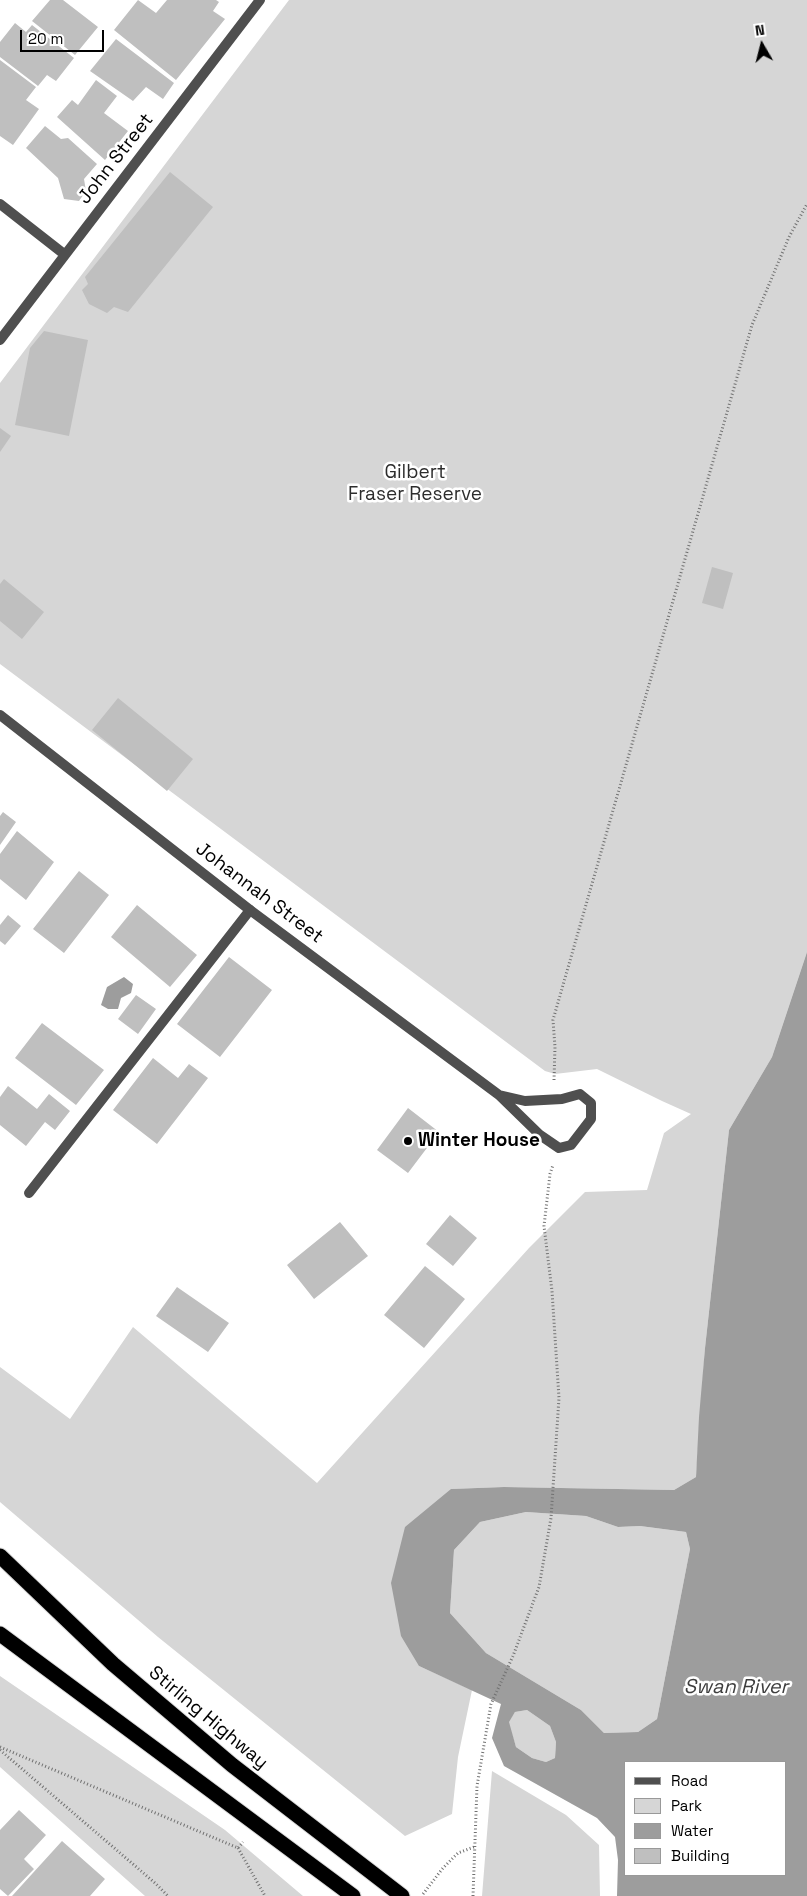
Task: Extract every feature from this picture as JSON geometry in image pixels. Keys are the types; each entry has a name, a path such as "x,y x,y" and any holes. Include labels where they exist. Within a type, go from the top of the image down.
{"highway":[{"name":"Stirling Highway","path":"0,1556 113,1664 232,1766 402,1896"},
{"path":"0,1634 349,1893"}],"street":[{"name":"John Street","path":"0,340 260,0"},
{"path":"0,204 64,254"},
{"name":"Johannah Street","path":"0,715 250,910 499,1095 540,1135 559,1148 571,1145 591,1119 591,1103 580,1094 549,1100 525,1101 499,1095"},
{"path":"29,1193 250,910"}],"path":[{"path":"549,1100 555,1074 553,1020 752,325 789,237 807,204"},
{"path":"473,1896 477,1786 492,1704 513,1656 538,1587 551,1518 559,1398 552,1292 544,1226 550,1174 559,1148"},
{"path":"0,1748 238,1848 265,1896"},
{"path":"0,1748 168,1896"},
{"path":"238,1848 243,1842"},
{"path":"421,1896 443,1868 458,1853 474,1847"}],"green space":[{"name":"Gilbert Fraser Reserve","path":"289,0 807,0 807,952 772,1057 729,1130 705,1348 696,1477 674,1490 504,1487 451,1489 419,1666 472,1690 458,1757 452,1814 405,1836 158,1637 0,1502 0,1367 70,1419 133,1327 317,1483 529,1248 585,1192 647,1190 664,1133 691,1114 597,1069 555,1074 545,1071 0,664 0,383"},
{"path":"526,1512 586,1516 618,1527 640,1526 686,1532 690,1549 657,1719 638,1732 604,1733 581,1710 486,1653 450,1613 454,1550 480,1522"},
{"path":"0,1676 225,1830 303,1896 145,1896 0,1767"},
{"path":"527,1710 550,1726 556,1742 555,1758 546,1762 532,1758 516,1747 508,1722 515,1712"},
{"path":"492,1771 566,1815 599,1845 600,1896 482,1896"}],"water":[{"name":"Swan River","path":"807,952 807,1896 617,1896 618,1860 615,1837 597,1818 504,1766 492,1738 501,1704 419,1666 401,1636 391,1583 405,1527 451,1489 504,1487 674,1490 696,1477 705,1348 729,1130 772,1057","holes":["526,1512 586,1516 618,1527 640,1526 686,1532 690,1549 657,1719 638,1732 604,1733 581,1710 486,1653 450,1613 454,1550 480,1522","527,1710 550,1726 556,1742 555,1758 546,1762 532,1758 516,1747 509,1722 515,1712"]},
{"path":"124,977 133,984 131,993 121,998 118,1009 108,1009 101,1005 107,987"}],"building":[{"path":"50,0 63,0 98,27 75,55 32,21"},
{"path":"138,0 156,13 167,0 216,0 219,2 213,11 225,19 176,80 114,30"},
{"path":"15,23 26,32 32,25 74,58 56,81 47,75 38,86 0,57 0,42"},
{"path":"116,39 174,83 163,99 146,87 133,101 90,71"},
{"path":"0,60 36,87 26,100 39,109 13,145 0,136"},
{"path":"96,80 117,96 104,113 128,131 105,160 57,117 72,100 78,105"},
{"path":"45,126 61,139 68,138 97,164 84,179 86,191 79,201 64,199 58,178 26,148"},
{"path":"170,172 213,207 128,312 114,307 107,313 89,304 82,290 88,284 85,277"},
{"path":"44,331 88,340 69,436 15,425 30,348"},
{"path":"0,428 11,436 0,452"},
{"path":"712,567 733,573 723,609 702,603"},
{"path":"4,579 44,612 22,639 0,621 0,584"},
{"path":"118,698 193,759 167,791 92,730"},
{"path":"3,812 16,822 0,845 0,816"},
{"path":"17,831 54,862 26,900 0,879 0,854"},
{"path":"79,871 109,895 64,953 33,929"},
{"path":"137,905 197,955 170,987 111,937"},
{"path":"8,915 21,926 5,945 0,941 0,925"},
{"path":"229,957 272,990 220,1057 177,1024"},
{"path":"136,995 156,1009 138,1034 118,1019"},
{"path":"42,1023 104,1070 76,1105 15,1058"},
{"path":"153,1058 178,1078 189,1064 208,1078 157,1144 113,1110"},
{"path":"8,1086 37,1109 49,1094 70,1111 55,1130 45,1122 26,1146 0,1125 0,1097"},
{"name":"Winter House","path":"408,1108 439,1132 408,1173 377,1150"},
{"path":"450,1215 477,1238 453,1266 426,1244"},
{"path":"340,1222 368,1256 314,1299 287,1265"},
{"path":"425,1266 465,1299 424,1348 384,1315"},
{"path":"177,1287 229,1323 208,1352 156,1316"},
{"path":"19,1810 46,1835 24,1859 34,1869 8,1896 0,1889 0,1830"},
{"path":"62,1841 105,1879 90,1896 12,1896"}],"place":[{"name":"Winter House","path":"408,1141"}]}
